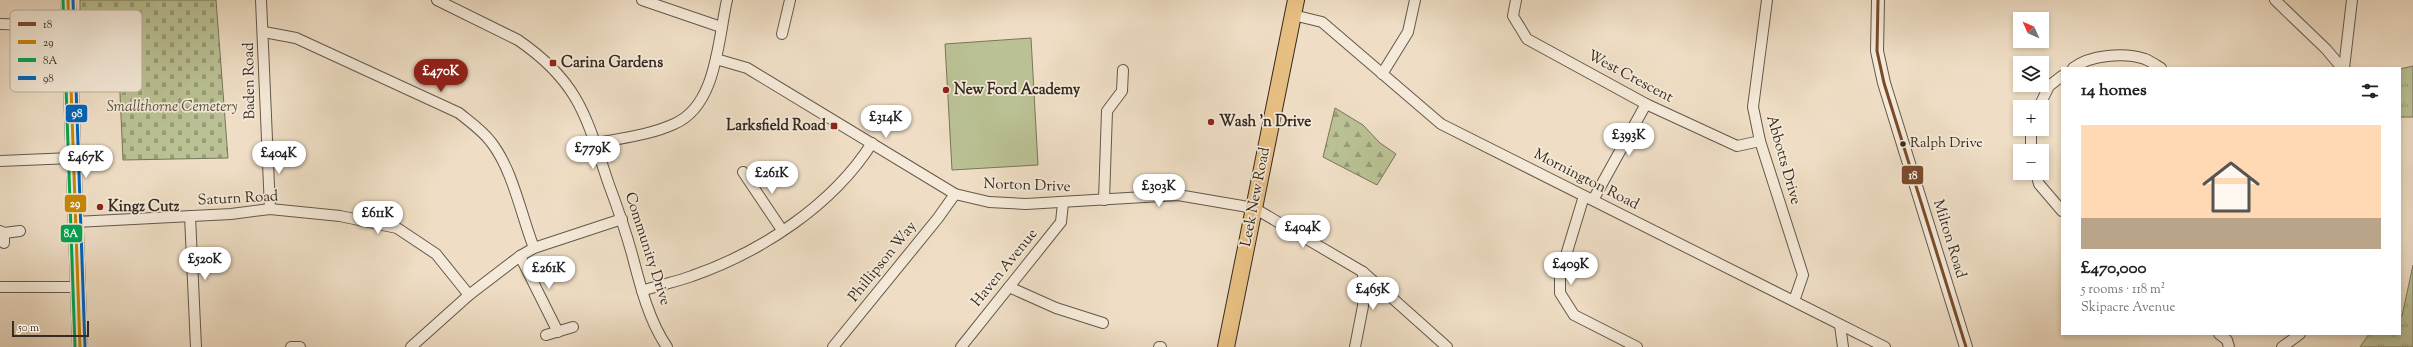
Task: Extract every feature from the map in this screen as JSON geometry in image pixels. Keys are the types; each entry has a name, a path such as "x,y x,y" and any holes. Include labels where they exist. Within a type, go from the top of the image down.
{"highway":[{"name":"Leek New Road","path":"1226,347 1294,8"}],"main road":[{"path":"68,0 68,10"},
{"path":"70,92 80,347"}],"street":[{"name":"Baden Road","path":"261,0 264,32 270,209"},
{"name":"Community Drive","path":"437,0 518,40 542,59 561,77 576,98 587,117 597,143 622,219 642,291 661,338 667,347"},
{"path":"642,0 721,27"},
{"path":"597,143 675,124 695,108 708,88 716,59 727,0"},
{"path":"782,34 790,0"},
{"path":"1382,74 1408,32 1415,0"},
{"name":"West Crescent","path":"1516,0 1513,16 1527,38 1646,104 1737,146 1760,141"},
{"name":"Abbotts Drive","path":"1767,0 1752,107 1760,141 1803,275 1794,301"},
{"name":"Milton Road","path":"1878,0 1876,31 1877,51 1884,83 1966,347"},
{"path":"2275,0 2342,67"},
{"path":"2343,67 2352,0"},
{"name":"Mornington Road","path":"1294,8 1322,22 1442,124 1885,347"},
{"path":"0,24 10,24"},
{"path":"264,32 296,38 459,113 490,141 502,159 534,248"},
{"path":"2074,67 2078,64 2114,55 2144,59 2159,67"},
{"name":"Norton Drive","path":"716,59 747,68 954,194 989,202 1063,203 1178,195 1254,208"},
{"path":"1104,200 1107,111 1122,91 1123,70"},
{"path":"2042,100 2049,86 2061,77"},
{"path":"1637,347 1574,315 1560,293 1560,275 1589,198 1646,104"},
{"path":"642,291 691,277 726,262 782,230 815,207 858,165 872,143"},
{"path":"0,161 72,158"},
{"path":"743,172 782,230"},
{"path":"2038,180 2039,184 2061,210"},
{"name":"Phillipson Way","path":"832,347 938,218 954,194"},
{"name":"Haven Avenue","path":"961,347 1061,222 1063,203"},
{"path":"1254,208 1363,272 1447,347"},
{"name":"Saturn Road","path":"75,222 190,216 270,209 340,216 397,228 436,254 469,295"},
{"path":"190,216 196,347"},
{"path":"411,347 469,295 520,256 534,248 622,219"},
{"path":"4,244 2,232 20,230"},
{"path":"520,256 558,332"},
{"path":"1355,347 1363,306 1363,272"},
{"path":"0,287 78,287"},
{"path":"1009,287 1056,308 1103,323"},
{"path":"1840,325 1843,347"},
{"path":"546,335 573,328"},
{"path":"2221,335 2227,340 2229,347"},
{"path":"2282,347 2297,340"},
{"path":"291,347 300,347"}],"green space":[{"name":"Smallthorne Cemetery","path":"80,0 216,0 228,158 123,160 120,92 142,92 142,10 80,10"},
{"path":"1031,38 1038,165 952,170 945,44"},
{"path":"2413,66 2413,117 2401,117 2401,69"},
{"path":"1335,108 1363,125 1380,143 1396,154 1377,185 1323,157"},
{"path":"2413,265 2413,347 2360,347 2368,335 2401,335 2402,316"}],"transit line":[{"name":"8A","path":"63,0 63,10"},
{"name":"29","path":"68,0 68,10"},
{"name":"98","path":"73,0 73,10"},
{"name":"18","path":"1878,0 1877,51 1884,83 1966,347"},
{"name":"8A","path":"66,92 75,347"},
{"name":"29","path":"71,92 80,347"},
{"name":"98","path":"76,92 85,347"}],"place":[{"name":"Carina Gardens","path":"553,63"},
{"name":"New Ford Academy","path":"946,90"},
{"name":"Wash 'n Drive","path":"1211,122"},
{"name":"Larksfield Road","path":"834,126"},
{"name":"Ralph Drive","path":"1903,144"},
{"name":"Kingz Cutz","path":"100,207"}]}
